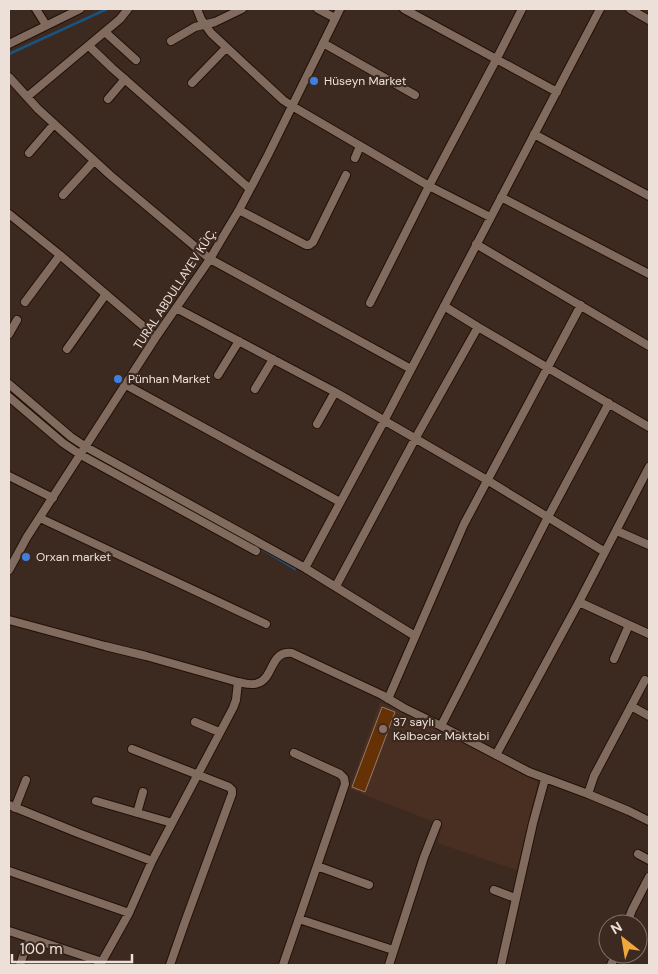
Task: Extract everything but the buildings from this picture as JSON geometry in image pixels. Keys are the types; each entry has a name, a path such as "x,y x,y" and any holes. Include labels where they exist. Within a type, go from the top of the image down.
{"street":[{"path":"36,9 46,25"},
{"path":"9,44 80,9"},
{"path":"27,98 120,19 128,9"},
{"path":"197,9 211,33 283,100 429,186 490,217"},
{"path":"171,41 195,27 215,22 242,9"},
{"path":"318,9 335,18"},
{"name":"TURAL ABDULLAYEV KÜÇ.","path":"9,567 156,337 210,259 250,189 340,9"},
{"path":"404,9 557,92"},
{"path":"370,303 522,9"},
{"path":"305,568 600,9"},
{"path":"630,9 649,20"},
{"path":"105,32 136,60"},
{"path":"323,43 415,95"},
{"path":"89,46 250,189"},
{"path":"192,83 226,48"},
{"path":"9,77 27,98 94,161 210,259 411,368"},
{"path":"108,99 125,79"},
{"path":"29,153 54,124"},
{"path":"534,134 649,196"},
{"path":"354,158 360,146"},
{"path":"63,195 94,161"},
{"path":"239,210 309,245 313,242 346,175"},
{"path":"501,197 649,274"},
{"path":"9,215 60,255 156,337"},
{"path":"476,244 649,346"},
{"path":"25,302 60,255"},
{"path":"67,349 106,294"},
{"path":"444,306 649,427"},
{"path":"388,699 464,524 581,306"},
{"path":"176,308 335,392 487,480 605,552"},
{"path":"9,334 17,320"},
{"path":"336,586 478,327"},
{"path":"218,374 239,341"},
{"path":"255,389 273,359"},
{"path":"9,384 64,432 86,447 305,568 415,636"},
{"path":"126,385 340,502"},
{"path":"317,424 335,392"},
{"path":"9,397 63,443 81,455 256,551"},
{"path":"441,726 548,517 609,404"},
{"path":"496,755 617,531 649,467"},
{"path":"9,476 53,498"},
{"path":"40,518 266,624"},
{"path":"617,531 649,545"},
{"path":"579,602 649,634"},
{"path":"9,620 238,682 253,684 260,683 279,656 283,653 292,654 375,692 529,772 588,794 649,821"},
{"path":"614,659 629,625"},
{"path":"588,794 594,776 645,680"},
{"path":"9,931 101,964 129,913 152,861 233,708 238,682"},
{"path":"631,706 649,716"},
{"path":"195,722 220,732"},
{"path":"132,749 232,790 170,965"},
{"path":"283,965 345,784 344,778 340,774 294,753"},
{"path":"501,965 515,898 545,778"},
{"path":"26,780 12,806 152,861"},
{"path":"137,813 143,792"},
{"path":"96,801 172,823"},
{"path":"388,965 437,824"},
{"path":"638,854 649,860"},
{"path":"317,866 369,884"},
{"path":"9,871 129,913"},
{"path":"631,914 649,878"},
{"path":"494,890 515,898"},
{"path":"299,920 393,950"},
{"path":"20,965 29,938"}],"shaded area":[{"path":"380,702 445,731 538,782 517,870 437,843 442,825 349,789"}],"waterway":[{"path":"9,54 107,9"},
{"path":"9,390 77,448"},
{"path":"90,454 295,569"}],"place":[{"name":"Hüseyn Market","path":"314,81"},
{"name":"Pünhan Market","path":"118,379"},
{"name":"Orxan market","path":"26,557"},
{"name":"37 saylı Kəlbəcər Məktəbi","path":"383,729"}]}
